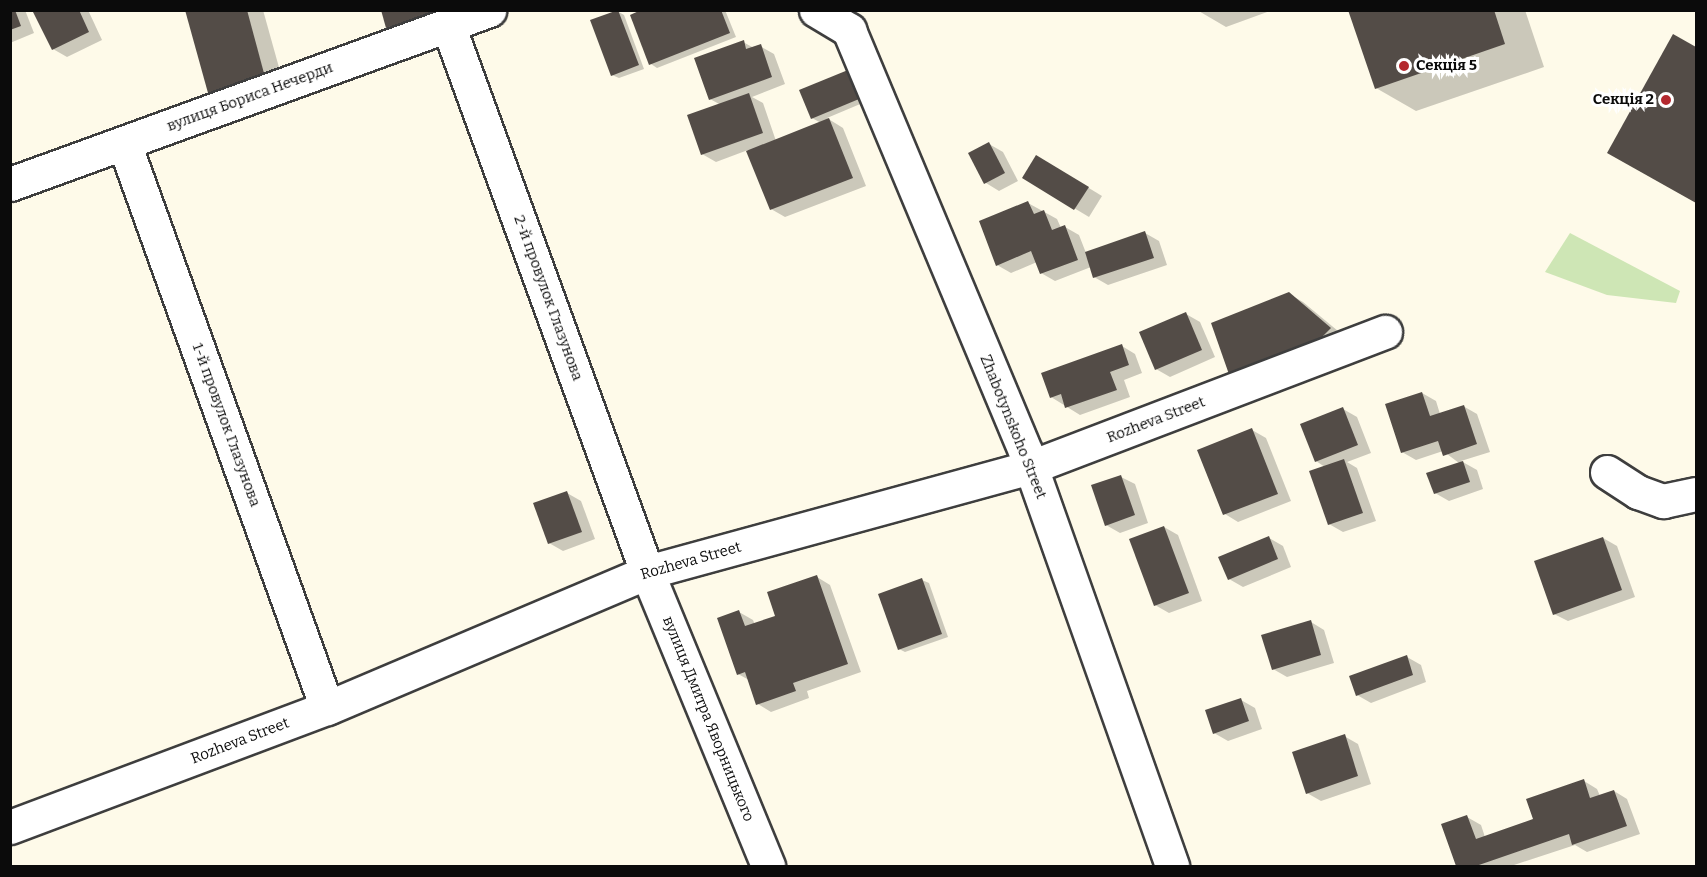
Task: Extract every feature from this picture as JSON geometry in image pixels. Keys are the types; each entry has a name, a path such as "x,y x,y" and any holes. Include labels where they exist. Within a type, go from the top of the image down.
{"street":[{"name":"вулиця Бориса Нечерди","path":"10,184 489,10"},
{"name":"Zhabotynskoho Street","path":"816,10 849,30 1032,467 1172,867"},
{"name":"2-й провулок Глазунова","path":"448,25 647,572"},
{"name":"1-й провулок Глазунова","path":"124,143 327,708"},
{"name":"Rozheva Street","path":"10,827 327,708 647,572 1032,467 1385,332"},
{"path":"1607,472 1638,492 1664,501 1696,494"},
{"name":"вулиця Дмитра Яворницького","path":"647,572 768,867"}],"green space":[{"path":"1570,233 1680,291 1676,303 1607,295 1545,272"}],"building":[{"path":"10,10 15,10 21,26 10,30"},
{"path":"32,10 79,10 89,32 52,50"},
{"path":"185,10 247,10 265,77 208,93"},
{"path":"381,10 443,10 443,11 386,28"},
{"path":"618,10 639,65 611,76 590,20"},
{"path":"641,10 721,10 730,33 649,65 630,15"},
{"name":"Секція 5","path":"1348,10 1494,10 1505,44 1375,89"},
{"name":"Секція 2","path":"1673,34 1696,47 1696,203 1607,153"},
{"path":"744,40 746,49 761,44 772,77 709,100 694,58"},
{"path":"848,70 859,99 811,119 799,90"},
{"path":"749,93 763,133 701,155 687,115"},
{"path":"829,118 853,178 770,210 746,151"},
{"path":"989,142 1005,173 984,184 968,153"},
{"path":"1036,155 1089,187 1074,210 1022,178"},
{"path":"1028,201 1034,214 1044,210 1052,230 1065,225 1078,260 1040,274 1031,251 996,266 979,221"},
{"path":"1145,231 1154,258 1093,278 1085,252"},
{"path":"1289,292 1331,328 1311,348 1231,380 1211,323"},
{"path":"1186,312 1202,350 1155,370 1139,332"},
{"path":"1122,344 1129,365 1110,372 1117,390 1065,408 1061,394 1050,398 1041,373"},
{"path":"1422,392 1430,416 1464,405 1477,444 1443,456 1438,441 1401,453 1385,404"},
{"path":"1343,407 1358,445 1315,462 1300,424"},
{"path":"1252,428 1278,494 1223,515 1197,450"},
{"path":"1344,459 1363,513 1328,525 1309,471"},
{"path":"1463,461 1470,482 1434,494 1426,473"},
{"path":"1121,475 1135,515 1105,526 1091,485"},
{"path":"567,491 582,532 548,544 533,503"},
{"path":"1164,526 1189,593 1154,606 1129,539"},
{"path":"1269,536 1278,559 1228,580 1218,557"},
{"path":"1603,537 1622,590 1553,615 1534,561"},
{"path":"817,575 848,664 793,683 796,691 756,705 745,672 737,675 717,618 739,610 745,626 775,616 767,592"},
{"path":"922,578 942,634 898,650 878,594"},
{"path":"1311,620 1321,655 1272,670 1261,635"},
{"path":"1407,655 1413,675 1356,696 1349,676"},
{"path":"1241,698 1249,721 1213,734 1205,710"},
{"path":"1345,734 1358,776 1306,794 1292,752"},
{"path":"1584,779 1590,798 1614,790 1627,826 1572,845 1569,834 1476,866 1456,866 1441,824 1467,815 1476,839 1533,819 1526,799"}],"place":[{"name":"Секція 5","path":"1404,66"},
{"name":"Секція 2","path":"1666,100"}]}
